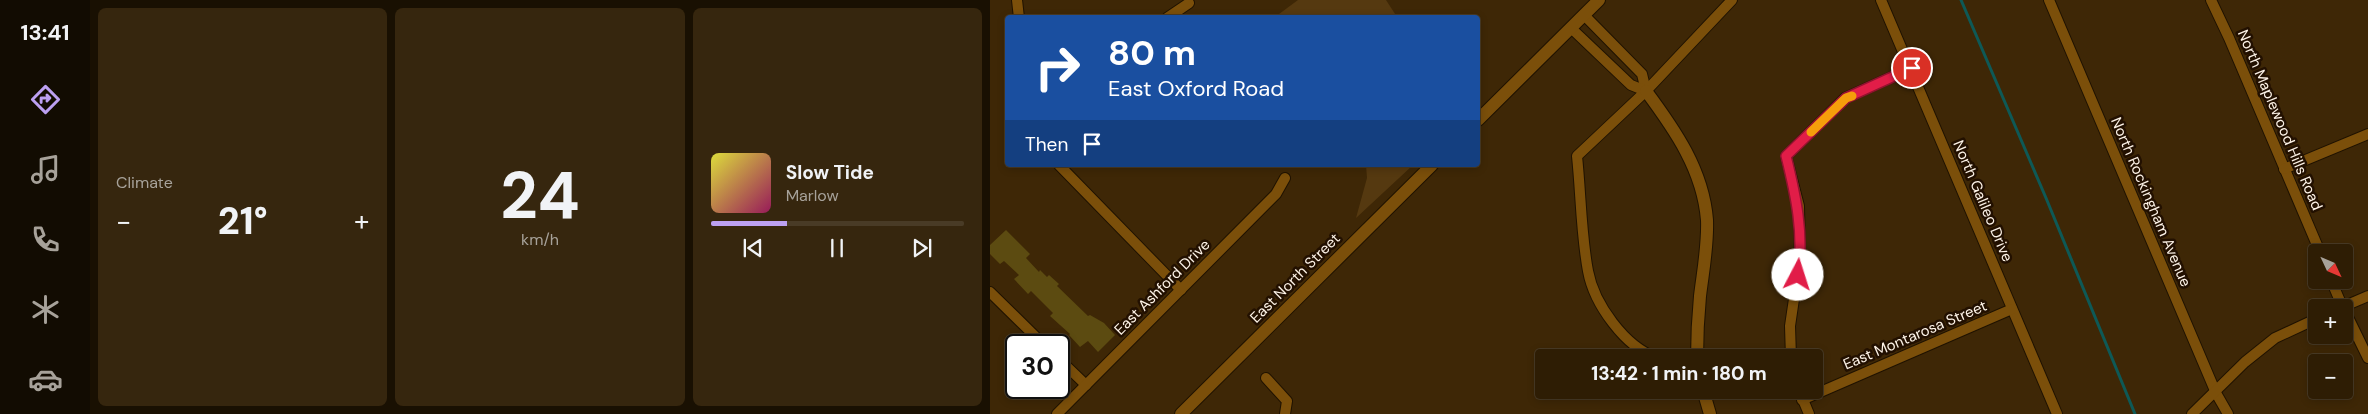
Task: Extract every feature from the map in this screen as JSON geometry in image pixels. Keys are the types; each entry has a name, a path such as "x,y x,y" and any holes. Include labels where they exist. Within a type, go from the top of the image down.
{"street":[{"path":"1017,0 1019,15"},
{"path":"1480,118 1599,0"},
{"path":"1639,349 1625,339 1603,309 1588,273 1577,156 1646,91 1732,0"},
{"name":"North Galileo Drive","path":"1881,0 1912,68 2056,414"},
{"name":"North Rockingham Avenue","path":"2048,0 2215,391 2228,414"},
{"name":"North Maplewood Hills Road","path":"2211,0 2317,244"},
{"path":"1171,15 1189,3"},
{"path":"1584,15 1642,74 1646,91 1675,128 1689,154 1706,219 1706,254 1700,296 1697,349"},
{"path":"1571,28 1631,85 1646,91"},
{"path":"1791,349 1790,326 1800,258 1799,206 1786,156 1846,98 1912,68"},
{"path":"2284,169 2368,134"},
{"path":"1061,167 1181,290"},
{"name":"East North Street","path":"1181,414 1430,167"},
{"name":"East Ashford Drive","path":"1057,414 1276,194 1285,178"},
{"path":"990,292 1033,334"},
{"path":"2353,303 2368,296"},
{"name":"East Montarosa Street","path":"1823,386 2012,309"},
{"path":"2192,414 2245,362 2275,338 2308,323"},
{"path":"2353,329 2368,358"},
{"path":"1070,370 1086,385"},
{"path":"1266,378 1287,401 1285,414"},
{"path":"1706,399 1710,414"},
{"path":"1802,399 1809,414"}],"shaded area":[{"path":"1298,0 1386,0 1396,15 1278,15"},
{"path":"1366,167 1411,167 1356,218 1367,178"}],"building":[{"path":"1006,230 1030,254 1026,258 1039,272 1040,270 1047,277 1049,275 1059,284 1057,286 1088,316 1090,315 1104,323 1115,335 1098,352 1088,341 1080,347 1070,334 1050,316 1053,313 1031,291 1028,294 1014,279 1019,275 1004,261 1000,264 990,254 990,245"}],"waterway":[{"path":"1961,0 2046,198 2135,414"}],"slow traffic":[{"path":"1811,132 1846,98 1852,96"}],"route":[{"path":"1798,275 1800,258 1799,206 1786,156 1846,98 1912,68"}]}
